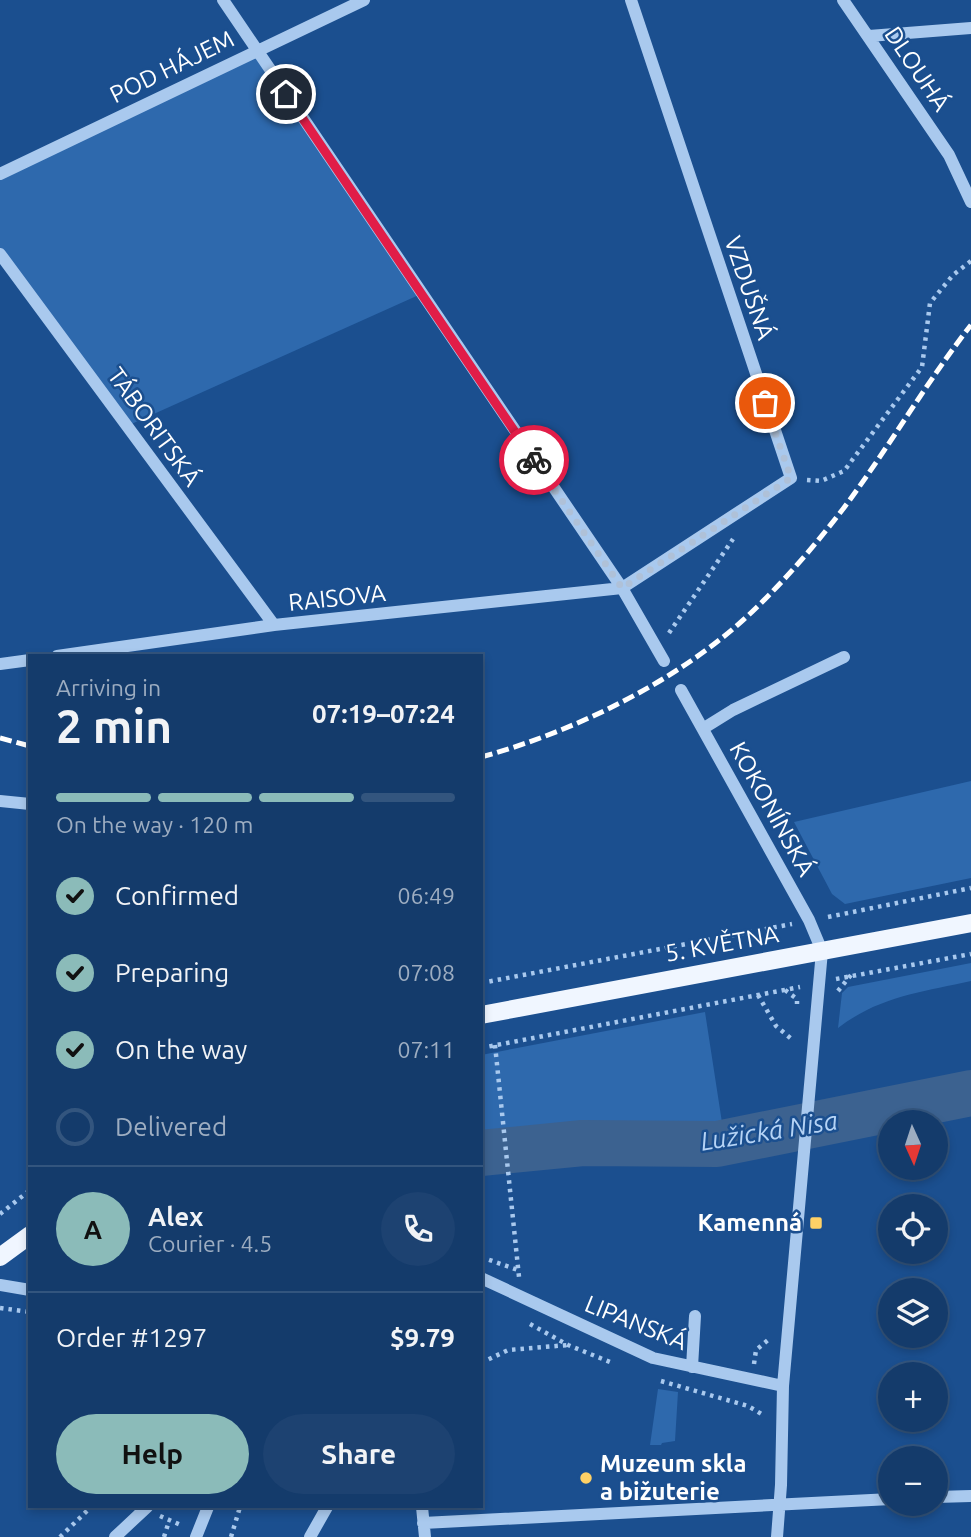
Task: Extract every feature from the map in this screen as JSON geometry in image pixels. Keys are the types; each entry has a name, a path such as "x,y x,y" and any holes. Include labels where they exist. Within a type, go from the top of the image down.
{"main road":[{"name":"5. KVĚTNA","path":"483,1015 971,923"},
{"path":"0,1257 28,1236"}],"street":[{"path":"223,0 622,588 664,661"},
{"name":"POD HÁJEM","path":"0,173 364,0"},
{"name":"VZDUŠNÁ","path":"631,0 791,478"},
{"name":"DLOUHÁ","path":"843,0 949,155 971,202"},
{"path":"869,36 971,27"},
{"name":"TÁBORITSKÁ","path":"0,254 274,625"},
{"path":"622,588 791,478"},
{"name":"RAISOVA","path":"71,654 274,625 622,588"},
{"path":"704,728 733,710 844,657"},
{"path":"0,664 28,660"},
{"name":"KOKONÍNSKÁ","path":"681,690 809,920 822,951"},
{"path":"0,801 28,804"},
{"path":"777,1537 783,1386 822,951"},
{"name":"LIPANSKÁ","path":"483,1279 653,1358 783,1386"},
{"path":"0,1285 28,1290"},
{"path":"692,1367 695,1316"},
{"path":"948,1497 971,1496"},
{"path":"423,1523 878,1500"},
{"path":"116,1537 146,1508"},
{"path":"196,1537 208,1508"},
{"path":"310,1537 326,1508"},
{"path":"422,1508 425,1537"}],"path":[{"path":"791,478 821,481 844,471 922,367 930,303 953,275 971,261"},
{"path":"664,661 669,631 726,552 751,504"},
{"path":"483,983 971,888"},
{"path":"483,1048 971,954"},
{"path":"758,995 776,1026 794,1041"},
{"path":"483,1258 518,1270 495,1045"},
{"path":"0,1214 28,1192"},
{"path":"0,1308 28,1312"},
{"path":"483,1362 508,1350 568,1345 587,1328"},
{"path":"756,1350 768,1341"},
{"path":"60,1537 90,1508"},
{"path":"231,1537 240,1508"},
{"path":"162,1518 169,1521 164,1537"}],"shaded area":[{"path":"256,50 421,294 127,426 0,254 0,174"},
{"path":"971,781 971,878 845,904 832,894 794,822"},
{"path":"971,963 971,981 886,1002 838,1028 842,993 848,987"},
{"path":"705,1012 723,1129 496,1132 483,1136 483,1055"},
{"path":"658,1389 678,1392 675,1441 650,1445"}],"waterway":[{"name":"Lužická Nisa","path":"483,1153 583,1143 717,1144 971,1093"}],"railway":[{"path":"483,756 554,733 627,699 696,658 727,634 778,585 833,522 971,325"},
{"path":"0,738 28,745"}],"way so far":[{"path":"534,460 622,588 791,478 765,403"}],"place":[{"name":"Kamenná","path":"816,1223"},
{"name":"Muzeum skla a bižuterie","path":"586,1478"}],"route":[{"path":"286,94 534,460"}]}
